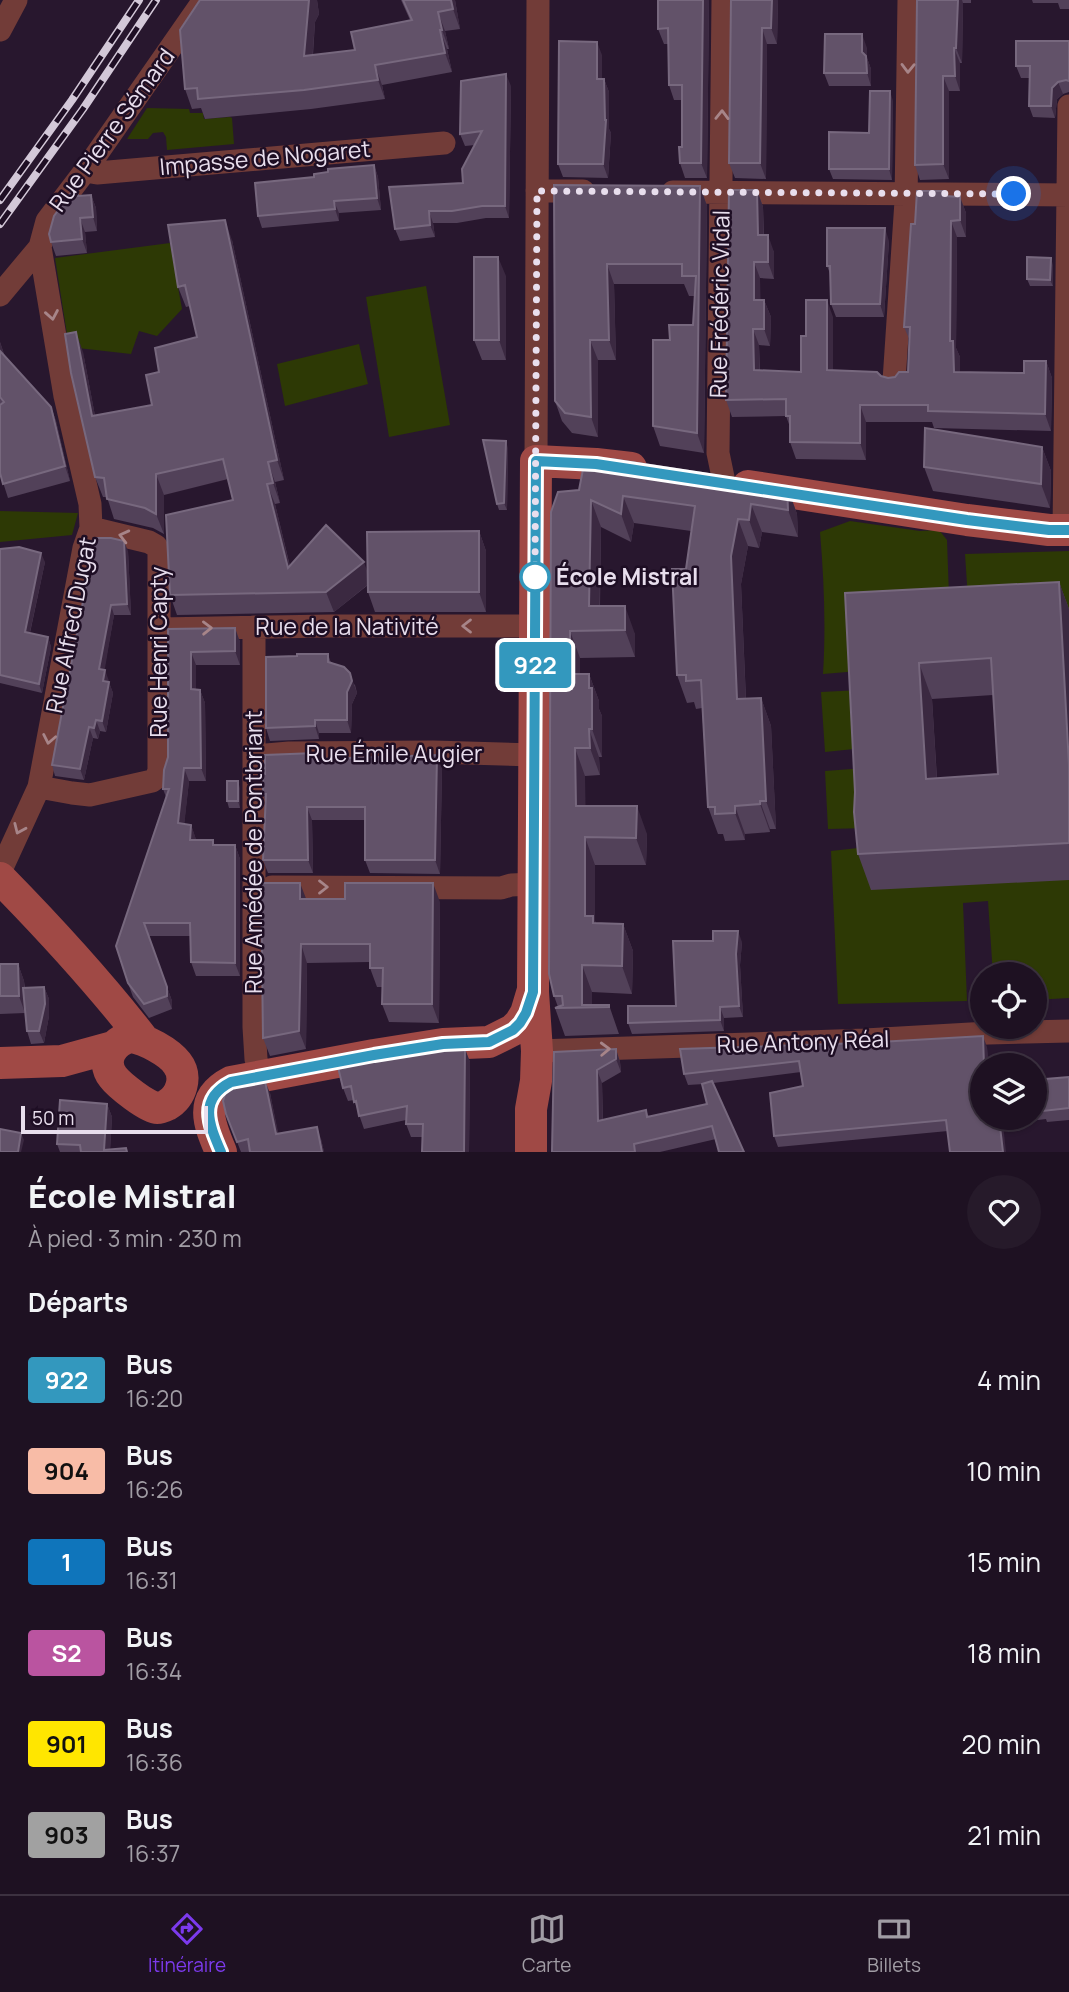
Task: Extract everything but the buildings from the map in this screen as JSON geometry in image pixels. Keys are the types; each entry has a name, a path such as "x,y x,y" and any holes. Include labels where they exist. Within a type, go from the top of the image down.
{"main road":[{"path":"531,1109 537,1051 533,992 536,461 596,464 662,473"},
{"path":"710,480 967,520 1067,530"},
{"path":"0,878 96,980 122,1051"},
{"path":"0,903 107,1015 145,1103 157,1108 164,1107 175,1099 183,1082 178,1064"},
{"path":"489,1042 513,1030 520,1023 533,992"},
{"path":"219,1147 209,1119 209,1105 222,1086 245,1079 374,1055 443,1044 489,1042 514,1055 526,1081 531,1109 531,1152"},
{"path":"0,1063 62,1061 122,1051 245,1079"},
{"path":"164,1107 219,1147"}],"street":[{"path":"0,30 16,0"},
{"name":"Rue Pierre Sémard","path":"0,295 40,247 47,220 85,171 204,0"},
{"path":"536,461 538,0"},
{"name":"Rue Frédéric Vidal","path":"710,480 718,453 723,0"},
{"path":"894,381 906,193 909,0"},
{"path":"1067,530 1069,106"},
{"name":"Impasse de Nogaret","path":"85,171 97,173 444,142"},
{"path":"537,191 609,192"},
{"path":"648,192 1068,195"},
{"name":"Rue Alfred Dugat","path":"0,872 39,787 84,548 91,528 90,504 65,396 40,247"},
{"name":"Rue Henri Capty","path":"39,787 90,795 152,781 159,771 159,551 149,542 91,528"},
{"name":"Rue de la Nativité","path":"160,629 535,626"},
{"name":"Rue Amédée de Pontbriant","path":"245,1079 256,1059 254,627"},
{"name":"Rue Émile Augier","path":"254,756 419,752 534,755"},
{"path":"255,887 501,888 534,884"},
{"name":"Rue Antony Réal","path":"537,1051 1069,1031"}],"green space":[{"path":"147,108 189,109 190,113 203,113 204,119 230,117 234,144 167,150 163,132 153,133 148,139 127,139"},
{"path":"170,243 182,309 157,336 139,331 131,354 69,347 55,258"},
{"path":"426,286 450,425 389,437 366,297"},
{"path":"359,344 368,384 285,406 277,364"},
{"path":"0,511 78,513 72,535 0,542"},
{"path":"850,521 920,531 939,530 947,540 950,624 859,671 823,674 824,603 820,532"},
{"path":"1069,551 1069,618 968,599 965,554"},
{"path":"861,690 864,748 825,752 821,692"},
{"path":"865,768 868,828 828,829 825,771"},
{"path":"867,847 1069,880 1069,998 1047,999 1047,962 992,962 988,901 963,903 967,1001 838,1004 831,851"}],"railway":[{"path":"0,200 139,0"},
{"path":"0,224 83,109 156,0"}],"bus line":[{"name":"922","path":"221,1152 209,1119 209,1105 222,1086 231,1082 374,1055 443,1044 489,1042 513,1030 526,1013 533,992 536,461 596,464 967,520 1069,530"}],"place":[{"name":"École Mistral","path":"535,577"}],"route":[{"path":"535,577 537,191 1014,194"}]}
